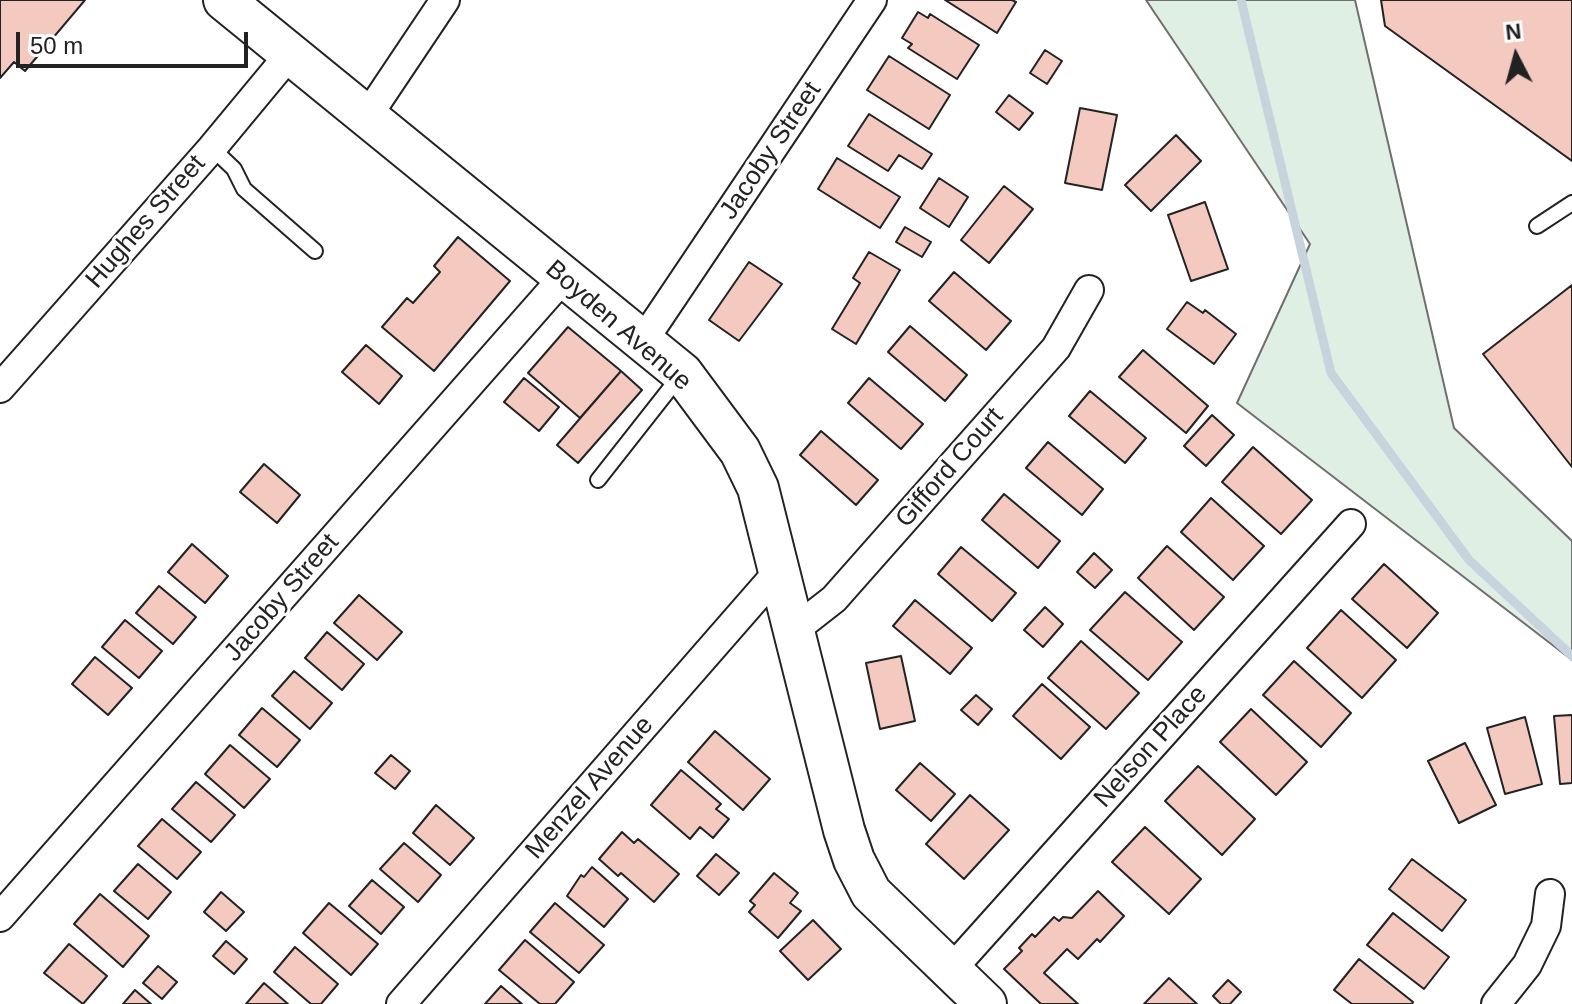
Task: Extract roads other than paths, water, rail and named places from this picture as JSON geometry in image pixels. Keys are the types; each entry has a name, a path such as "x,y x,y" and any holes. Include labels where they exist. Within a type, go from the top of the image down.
{"street":[{"name":"Boyden Avenue","path":"224,0 682,373 740,451 758,488 854,860 871,893 986,1004"},
{"path":"368,115 445,0"},
{"name":"Jacoby Street","path":"643,341 872,0"},
{"name":"Hughes Street","path":"0,388 212,148 290,54"},
{"name":"Jacoby Street","path":"0,917 563,278"},
{"name":"Gifford Court","path":"793,631 834,599 1056,348 1089,290"},
{"name":"Nelson Place","path":"951,970 1351,524"},
{"name":"Menzel Avenue","path":"401,1004 779,571"},
{"path":"1496,1004 1527,965 1546,926 1550,894"}],"lane":[{"path":"212,148 234,169 244,189 315,251"},
{"path":"1537,226 1572,203"},
{"path":"598,480 682,373"}],"waterway":[{"path":"1241,0 1331,373 1469,560 1572,656"}]}
